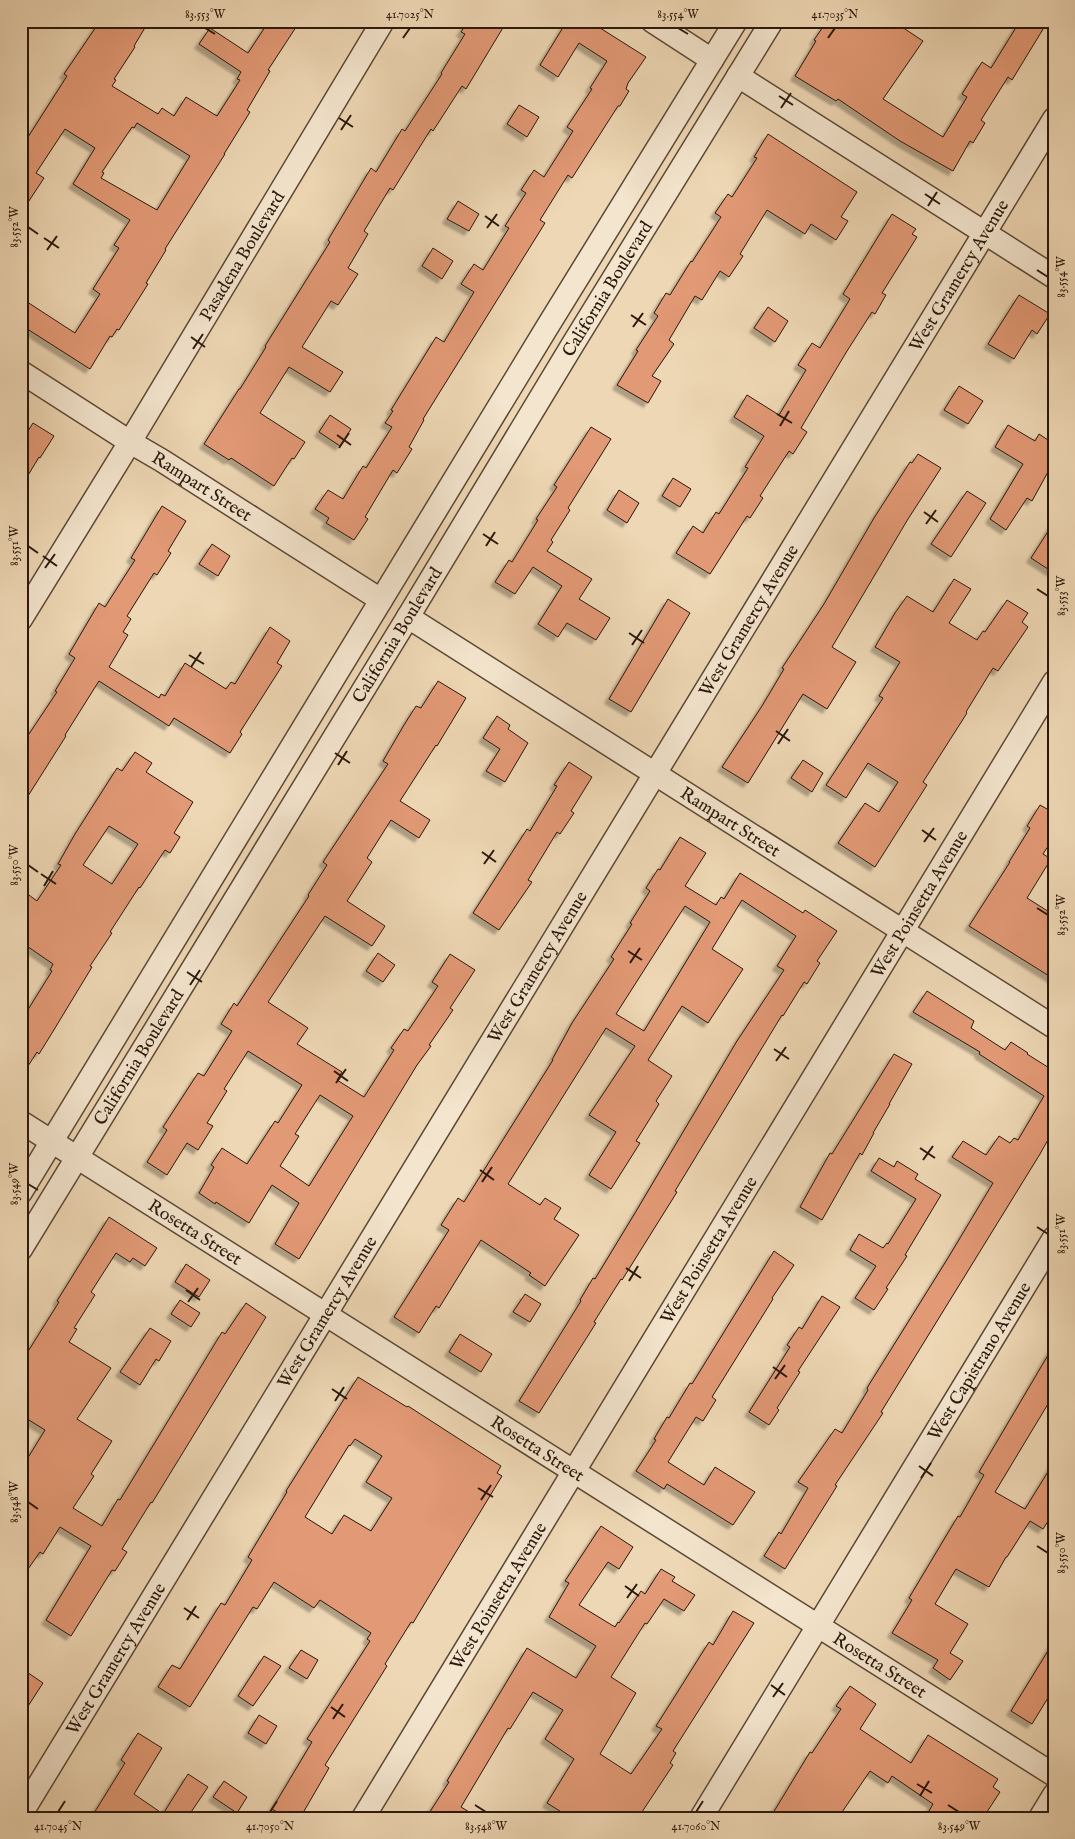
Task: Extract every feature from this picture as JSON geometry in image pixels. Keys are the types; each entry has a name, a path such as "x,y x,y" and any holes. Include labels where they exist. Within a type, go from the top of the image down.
{"street":[{"name":"Pasadena Boulevard","path":"21,619 130,442 383,21"},
{"path":"652,21 712,60 711,78 721,84 738,76 1054,276"},
{"name":"California Boulevard","path":"21,1192 546,329 736,21"},
{"name":"California Boulevard","path":"21,1249 772,21"},
{"name":"West Gramercy Avenue","path":"21,1814 1054,119"},
{"path":"546,329 573,344"},
{"name":"Rampart Street","path":"21,372 381,600"},
{"path":"381,600 381,623 388,627 408,617"},
{"name":"Rampart Street","path":"408,617 1054,1027"},
{"name":"West Poinsetta Avenue","path":"363,1818 1054,682"},
{"path":"216,873 241,888"},
{"name":"Rosetta Street","path":"21,1122 1054,1775"},
{"name":"West Capistrano Avenue","path":"701,1818 1054,1238"},
{"path":"1040,1818 1054,1795"}],"building":[{"path":"100,21 149,21 114,79 116,80 112,86 158,114 162,108 174,116 186,97 217,116 240,80 237,79 241,72 199,44 210,28 248,53 269,21 300,21 268,70 270,71 247,110 250,112 165,249 146,283 148,284 119,330 117,329 112,337 110,336 90,369 21,325 21,298 75,333 100,294 93,289 119,248 114,245 130,220 73,184 95,148 65,129 36,173 44,178 21,213 21,148 67,76 64,74","holes":["137,123 190,156 157,210 101,178 104,173 102,172 132,127 134,128"]},
{"path":"468,21 507,21 466,89 462,86 433,131 431,129 393,190 390,188 364,231 368,234 348,268 358,274 338,305 331,301 302,347 343,372 330,392 289,367 260,413 305,442 274,486 231,458 229,460 204,444 330,242 328,240 371,168 376,172 402,129 405,131 442,74 465,34 461,32"},
{"path":"567,21 589,21 646,57 628,83 626,89 629,91 620,106 618,106 572,178 568,175 540,220 545,223 423,419 409,447 412,449 397,473 393,470 365,517 368,519 354,540 326,523 329,518 315,509 328,490 343,499 363,466 366,468 392,427 385,423 393,411 391,410 436,337 444,342 474,292 461,284 474,264 483,270 509,228 505,226 526,193 521,190 534,170 544,177 573,131 567,127 592,89 590,88 607,61 579,43 558,77 540,65"},
{"path":"827,21 893,21 923,41 883,99 943,137 967,97 962,94 982,62 991,68 1020,21 1048,21 1012,80 1008,77 981,120 985,123 973,143 970,141 953,171 900,141 838,99 836,101 795,76 816,41 814,40"},
{"path":"519,105 539,117 527,137 507,124"},
{"path":"768,134 857,192 841,217 848,221 836,240 811,224 805,234 767,210 740,254 743,256 729,277 720,271 702,300 695,296 669,340 674,344 652,376 661,381 648,403 617,385 638,351 636,350 658,316 654,313 666,293 670,295 721,217 715,213 728,194 732,197 757,158 754,157"},
{"path":"458,201 479,214 469,231 447,219"},
{"path":"892,214 916,229 912,234 917,237 882,293 886,295 875,314 872,312 801,428 807,432 793,454 789,451 760,496 763,498 750,518 747,516 710,574 676,553 693,526 703,533 716,512 719,514 748,468 745,467 764,436 734,417 747,395 779,415 806,370 798,365 812,343 820,348 850,299 843,294"},
{"path":"433,248 453,261 442,279 422,266"},
{"path":"1019,295 1050,314 1037,334 1032,330 1014,359 988,344"},
{"path":"768,307 788,321 775,342 754,328"},
{"path":"959,386 983,401 968,424 944,410"},
{"path":"330,415 351,429 340,446 319,432"},
{"path":"33,423 54,436 21,487 21,442"},
{"path":"1008,425 1035,441 1039,434 1054,444 1054,461 1032,501 1027,498 1006,530 990,519 1023,464 995,447"},
{"path":"591,427 611,439 568,508 570,510 551,540 553,542 547,551 592,579 579,599 610,618 596,640 567,623 558,637 538,624 562,586 533,567 515,594 495,582 509,560 512,562 538,520 536,519 557,487 554,485"},
{"path":"918,454 941,468 908,519 832,647 856,662 827,709 803,694 748,783 722,767 762,706 784,669 782,668 824,604 874,518 910,462 912,463"},
{"path":"673,478 691,489 680,507 662,496"},
{"path":"619,490 639,503 627,523 607,510"},
{"path":"967,491 986,503 951,557 931,544"},
{"path":"162,506 186,521 168,551 171,553 157,575 154,573 127,616 131,619 123,632 128,635 109,667 159,698 161,694 165,696 185,663 226,689 231,682 235,684 270,627 290,641 277,663 282,666 240,732 242,734 230,753 174,718 169,726 99,681 21,807 21,746 57,692 55,691 75,658 69,654 99,603 105,607 135,560 131,558"},
{"path":"1054,522 1054,573 1031,558"},
{"path":"212,544 230,556 218,576 199,564"},
{"path":"954,579 971,589 949,623 977,640 983,631 985,632 1007,600 1028,613 1022,622 1028,627 998,671 993,668 923,782 927,785 875,867 838,843 865,803 879,812 898,782 868,763 846,798 826,785 883,698 879,696 900,662 875,647 895,613 907,596 933,612"},
{"path":"668,599 690,613 631,712 609,699"},
{"path":"438,681 466,698 400,801 430,820 419,838 391,820 367,858 372,862 347,901 385,926 372,946 325,916 268,1002 308,1028 297,1044 342,1072 337,1080 364,1097 394,1050 391,1048 404,1029 408,1031 438,986 432,982 450,954 475,970 450,1008 453,1010 429,1045 431,1046 417,1065 299,1259 275,1244 299,1203 272,1185 249,1223 199,1193 214,1167 211,1165 222,1148 247,1164 275,1121 278,1123 302,1085 248,1051 224,1089 227,1091 207,1123 213,1126 198,1150 187,1143 167,1175 147,1162 167,1130 163,1127 198,1073 204,1076 232,1031 221,1024 234,1003 237,1006 309,896 327,865 323,862 388,764 383,761 404,725 416,706 421,708","holes":["320,1095 353,1116 309,1186 280,1166 299,1136 295,1134"]},
{"path":"497,716 510,725 508,729 528,743 505,782 486,771 500,749 483,738"},
{"path":"135,752 152,763 146,772 193,802 174,833 180,837 170,853 165,850 139,887 110,932 112,933 90,966 92,967 39,1054 37,1052 21,1077 21,1021 52,971 50,970 53,964 21,942 21,889 37,901 61,865 58,864 75,834 117,768 122,771","holes":["109,826 138,844 112,884 83,865"]},
{"path":"803,760 823,773 812,792 791,778"},
{"path":"569,762 592,777 571,811 574,813 560,834 557,832 528,880 532,882 499,930 473,913 527,829 530,831 557,786 554,785"},
{"path":"1040,805 1054,813 1054,837 1043,854 1051,859 1027,898 1054,915 1054,979 969,926 1030,828 1027,826"},
{"path":"680,837 706,853 685,886 716,905 721,897 724,899 740,873 803,913 805,910 837,931 817,961 820,963 807,984 804,982 782,1015 675,1191 677,1192 594,1322 596,1323 539,1413 519,1401 581,1301 593,1278 595,1279 635,1213 737,1041 784,970 777,966 796,936 742,900 712,949 743,969 708,1023 682,1006 648,1060 672,1076 656,1101 659,1104 636,1141 640,1143 611,1189 589,1175 616,1132 589,1115 635,1046 606,1028 508,1184 540,1205 545,1198 561,1208 554,1219 579,1235 545,1286 529,1275 531,1273 481,1240 439,1308 436,1306 419,1333 394,1317 449,1230 441,1225 458,1198 464,1202 553,1060 572,1023 614,959 611,957 650,891 646,888 658,869 660,870","holes":["685,906 710,922 644,1031 616,1014"]},
{"path":"378,953 395,965 383,982 366,971"},
{"path":"927,991 974,1021 971,1028 1005,1050 1011,1042 1054,1071 1054,1129 881,1412 883,1413 835,1485 837,1486 785,1569 764,1556 779,1532 781,1534 808,1488 798,1482 835,1429 842,1433 868,1390 867,1388 993,1183 952,1157 963,1141 986,1155 999,1136 1010,1143 1014,1138 1018,1140 1044,1096 979,1054 980,1052 913,1012"},
{"path":"894,1054 912,1064 862,1155 860,1153 822,1220 800,1207 830,1153 832,1154"},
{"path":"879,1158 894,1167 897,1161 918,1174 915,1179 941,1195 905,1255 907,1256 886,1288 888,1289 874,1310 855,1298 876,1266 850,1250 859,1234 883,1248 888,1244 916,1199 871,1171"},
{"path":"109,1217 157,1248 145,1266 133,1258 130,1262 116,1253 91,1292 95,1295 74,1328 77,1329 69,1342 111,1368 77,1419 112,1441 91,1474 94,1476 73,1508 102,1526 118,1499 120,1500 222,1332 225,1334 246,1303 266,1317 122,1549 127,1552 115,1571 112,1570 71,1636 46,1620 91,1546 60,1527 43,1554 40,1552 21,1579 21,1469 45,1430 21,1415 21,1350 27,1353"},
{"path":"774,1251 794,1265 712,1397 716,1400 703,1421 696,1417 668,1462 704,1485 715,1467 755,1492 733,1525 667,1484 664,1489 636,1471 656,1440 654,1439 667,1417 669,1418 690,1383 692,1384"},
{"path":"186,1264 210,1280 199,1297 175,1282"},
{"path":"525,1294 541,1304 530,1322 513,1312"},
{"path":"822,1296 840,1307 798,1371 800,1372 777,1408 779,1410 769,1425 749,1412 790,1347 787,1345 799,1327 802,1329"},
{"path":"180,1300 200,1313 191,1327 171,1314"},
{"path":"150,1328 171,1341 159,1361 156,1359 140,1385 120,1372"},
{"path":"460,1334 492,1354 481,1372 449,1352"},
{"path":"1054,1345 1054,1394 995,1492 1025,1509 1054,1462 1054,1512 1043,1529 1030,1521 989,1587 956,1569 935,1604 968,1624 950,1653 963,1661 950,1680 933,1668 938,1660 892,1633 912,1600 909,1598 984,1475 979,1472"},
{"path":"358,1377 408,1406 501,1466 497,1473 502,1476 413,1623 411,1622 385,1664 387,1666 325,1765 329,1768 300,1818 287,1818 272,1809 312,1742 307,1739 370,1641 367,1639 371,1633 320,1600 314,1608 274,1582 257,1609 253,1607 190,1707 158,1687 172,1665 180,1669 221,1603 225,1605 252,1560 248,1557 286,1491","holes":["355,1439 382,1456 366,1482 392,1498 371,1531 344,1515 332,1534 305,1517 349,1445"]},
{"path":"601,1526 633,1547 619,1569 608,1562 579,1605 615,1627 641,1591 645,1594 661,1569 675,1577 672,1581 695,1595 684,1611 664,1599 647,1624 645,1623 611,1677 636,1693 600,1754 631,1774 662,1729 656,1726 709,1642 713,1645 733,1611 754,1623 673,1751 676,1753 670,1763 673,1765 638,1818 571,1818 547,1803 574,1759 545,1739 563,1710 533,1692 510,1729 508,1728 461,1807 479,1818 426,1818 527,1648 576,1678 596,1646 549,1617 569,1583 565,1581"},
{"path":"1054,1641 1054,1688 1032,1724 1011,1711"},
{"path":"301,1650 318,1660 307,1679 289,1668"},
{"path":"264,1656 281,1666 253,1706 238,1696"},
{"path":"21,1668 43,1683 21,1717"},
{"path":"850,1686 876,1704 860,1729 911,1763 928,1735 998,1779 993,1787 1000,1792 983,1818 940,1818 929,1811 933,1804 892,1776 888,1783 870,1771 838,1818 770,1818 810,1752 812,1753 841,1709 836,1706"},
{"path":"259,1715 277,1726 266,1744 248,1733"},
{"path":"138,1733 162,1748 134,1794 163,1814 188,1774 208,1787 187,1818 91,1818 125,1763 121,1760"},
{"path":"224,1781 247,1797 237,1813 213,1797"}]}
